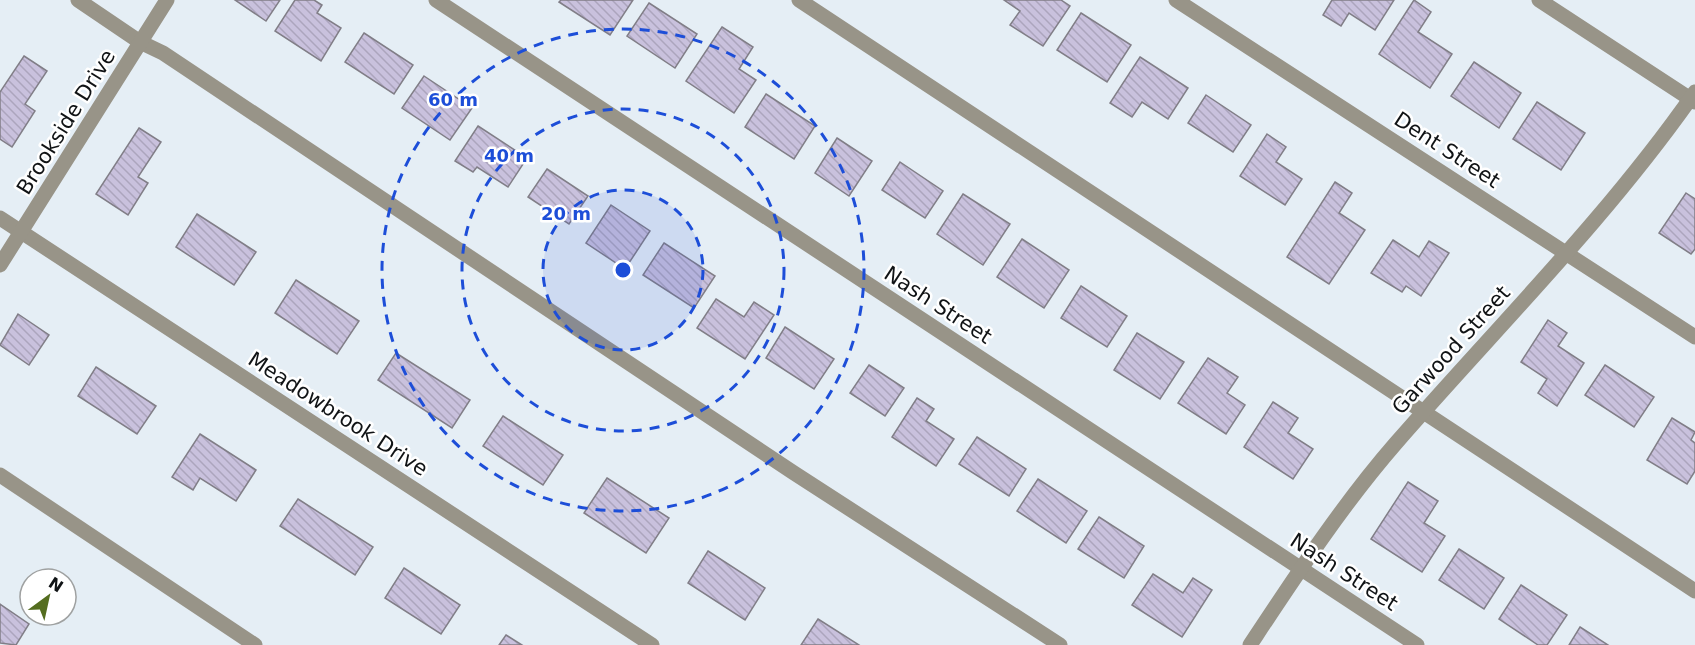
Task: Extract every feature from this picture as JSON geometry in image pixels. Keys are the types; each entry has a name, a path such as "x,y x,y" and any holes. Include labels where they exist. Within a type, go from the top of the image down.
{"street":[{"path":"78,0 140,42 163,53 794,473 1060,645"},
{"name":"Brookside Drive","path":"0,265 166,0"},
{"name":"Nash Street","path":"436,0 1417,645"},
{"path":"799,0 1695,591"},
{"name":"Dent Street","path":"1176,0 1695,337"},
{"path":"1539,0 1693,98"},
{"name":"Garwood Street","path":"1250,645 1301,568 1394,445 1567,253 1652,153 1693,98"},
{"name":"Meadowbrook Drive","path":"0,218 652,645"},
{"path":"0,475 255,645"}],"building":[{"path":"235,0 280,0 266,21"},
{"path":"295,0 314,0 322,5 317,13 341,28 321,61 275,31"},
{"path":"561,0 633,0 610,35 559,2"},
{"path":"1004,0 1061,0 1070,6 1043,46 1010,25 1020,11"},
{"path":"1332,0 1394,0 1375,30 1349,13 1341,26 1323,15"},
{"path":"1414,0 1431,12 1418,32 1452,54 1430,88 1379,54"},
{"path":"649,3 697,34 675,68 627,36"},
{"path":"1081,13 1131,45 1107,82 1057,50"},
{"path":"722,27 753,47 739,69 756,80 734,113 686,81"},
{"path":"364,33 413,65 394,94 345,62"},
{"path":"24,56 47,71 25,104 35,111 12,147 0,139 0,92"},
{"path":"1140,57 1188,88 1168,119 1142,102 1132,117 1110,103"},
{"path":"1474,62 1521,93 1499,128 1451,96"},
{"path":"424,76 472,108 450,140 402,108"},
{"path":"766,94 815,126 794,159 745,127"},
{"path":"1206,95 1251,125 1233,152 1188,123"},
{"path":"1537,102 1585,133 1561,170 1513,139"},
{"path":"478,126 527,158 508,187 477,167 473,172 455,161"},
{"path":"139,128 161,142 138,177 148,183 128,215 96,194"},
{"path":"1267,134 1286,147 1276,162 1302,179 1285,205 1240,176"},
{"path":"837,138 872,161 849,196 815,173"},
{"path":"900,162 943,191 925,218 882,190"},
{"path":"547,169 588,196 569,224 528,197"},
{"path":"1335,182 1352,193 1339,213 1365,230 1329,284 1287,257"},
{"path":"1686,193 1695,199 1695,249 1691,254 1659,233"},
{"path":"963,194 1010,224 983,265 937,234"},
{"path":"611,205 650,231 625,269 586,243"},
{"path":"197,214 256,252 234,285 176,247"},
{"path":"1022,239 1069,270 1044,308 997,277"},
{"path":"1393,240 1419,257 1429,241 1449,253 1421,296 1406,286 1402,292 1371,273"},
{"path":"664,243 715,276 694,308 643,275"},
{"path":"296,280 359,321 337,354 275,313"},
{"path":"1081,286 1127,316 1107,347 1061,318"},
{"path":"716,299 744,317 754,302 774,315 745,359 697,328"},
{"path":"18,314 49,335 29,365 0,345"},
{"path":"1548,320 1567,333 1558,346 1584,363 1557,406 1538,393 1547,379 1521,362"},
{"path":"785,327 834,359 814,389 766,358"},
{"path":"1137,333 1184,362 1160,399 1114,370"},
{"path":"396,353 470,400 452,428 378,380"},
{"path":"1208,358 1238,377 1227,393 1245,405 1226,434 1178,403"},
{"path":"869,365 904,388 885,416 850,393"},
{"path":"1605,365 1654,397 1634,427 1585,395"},
{"path":"96,367 156,406 137,434 78,396"},
{"path":"917,398 934,409 926,421 954,439 936,466 892,437"},
{"path":"1273,402 1298,418 1288,433 1313,449 1293,479 1244,447"},
{"path":"503,416 563,455 543,485 483,446"},
{"path":"1672,418 1695,432 1691,440 1695,443 1695,471 1687,484 1647,460"},
{"path":"200,434 256,470 236,501 200,478 193,490 172,477"},
{"path":"977,437 1026,469 1009,496 959,464"},
{"path":"607,478 669,518 646,553 584,513"},
{"path":"1038,479 1087,511 1066,543 1017,511"},
{"path":"1408,482 1438,501 1424,523 1445,536 1422,572 1371,539"},
{"path":"298,499 373,547 355,575 280,526"},
{"path":"1099,517 1144,546 1124,578 1078,549"},
{"path":"1459,549 1504,578 1484,609 1439,580"},
{"path":"708,551 765,588 745,620 688,583"},
{"path":"404,568 460,605 441,634 385,598"},
{"path":"1153,574 1183,593 1193,578 1212,590 1182,637 1132,605"},
{"path":"1521,585 1567,615 1547,645 1538,645 1499,619"},
{"path":"0,604 18,616 18,627 27,627 16,645 0,643"},
{"path":"818,619 859,645 801,645"},
{"path":"1580,627 1608,645 1569,645"},
{"path":"506,635 522,645 499,645"}]}
